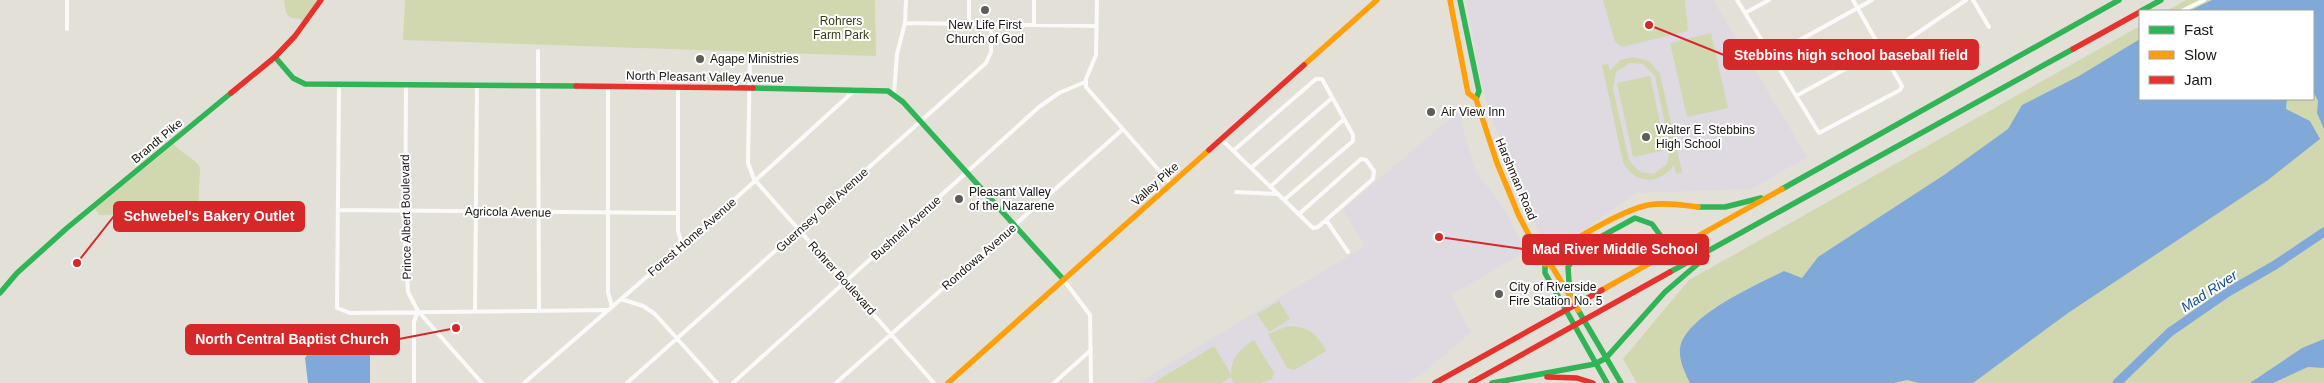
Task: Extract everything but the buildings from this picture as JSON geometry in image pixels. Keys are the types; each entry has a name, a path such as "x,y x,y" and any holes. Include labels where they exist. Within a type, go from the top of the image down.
{"main road":[{"name":"Brandt Pike","path":"0,293 17,273 67,228 275,57 295,36 321,0"},
{"name":"Valley Pike","path":"948,383 1377,0"},
{"name":"Harshman Road","path":"1450,0 1468,93 1476,99 1505,184 1545,264 1545,273 1607,383"},
{"name":"Harshman Road","path":"1460,0 1479,91 1476,99"},
{"path":"1435,383 2119,0"},
{"path":"2142,10 2161,0"},
{"path":"1471,383 2139,12"},
{"name":"North Pleasant Valley Avenue","path":"275,57 297,81 305,84 856,89 880,90 894,94"},
{"path":"894,94 921,121 1064,279"},
{"path":"1545,264 1551,256 1630,211 1662,204 1715,208 1736,206 1783,189"},
{"path":"1545,264 1555,262 1589,241 1635,218 1650,221 1655,226 1660,242 1657,251 1651,258 1614,284"},
{"path":"1492,383 1596,364 1606,358 1670,284 1686,270 1731,238"},
{"path":"1570,297 1568,267 1577,252 1589,241"},
{"name":"Harshman Road","path":"1545,264 1553,268 1621,383"},
{"path":"1519,379 1563,377 1593,383"}],"street":[{"path":"67,0 67,29"},
{"path":"894,94 897,54 905,23 906,0"},
{"path":"969,0 969,24"},
{"path":"1034,0 1034,25"},
{"path":"1097,0 1096,55 1085,82 1087,90 1171,184"},
{"path":"1738,0 1817,132 1830,128 1900,90 1902,86 1853,0"},
{"path":"1745,13 1769,0"},
{"path":"1771,56 1872,0"},
{"path":"1886,55 1966,0"},
{"path":"1973,0 1989,27"},
{"path":"2184,10 2204,0"},
{"path":"905,23 1096,26"},
{"name":"Guernsey Dell Avenue","path":"628,383 988,60 991,52 991,24"},
{"path":"1796,96 1882,49"},
{"path":"538,51 539,310"},
{"name":"Rohrer Boulevard","path":"750,54 748,163 755,182 934,383"},
{"path":"1233,151 1316,79 1322,79 1354,138 1284,200"},
{"name":"Bushnell Avenue","path":"733,383 1049,100 1085,82"},
{"path":"339,84 338,308 350,313 607,310"},
{"name":"Prince Albert Boulevard","path":"406,85 406,281 410,298 418,312 482,383"},
{"path":"475,311 476,85"},
{"path":"608,86 608,292 612,306"},
{"path":"678,87 677,213 678,236 682,245"},
{"name":"Forest Home Avenue","path":"524,383 755,182 856,89"},
{"path":"1250,168 1332,98"},
{"path":"1270,186 1344,119"},
{"name":"Rondowa Avenue","path":"836,383 1122,130"},
{"path":"1220,139 1313,228 1318,228 1373,179 1374,172 1365,159 1361,160 1299,214"},
{"path":"1236,192 1278,194"},
{"name":"Agricola Avenue","path":"338,210 677,213"},
{"path":"1326,220 1348,252"},
{"path":"1064,279 1090,315 1091,383"},
{"path":"621,299 650,310 662,320 717,383"},
{"path":"414,383 414,322 418,312"},
{"path":"1054,383 1091,350"}],"shaded area":[{"name":"Walter E. Stebbins High School","path":"1466,0 1713,0 1807,157 1751,189 1636,193 1556,250 1550,250 1544,243 1525,204 1491,117 1479,71"},
{"path":"1462,108 1462,126 1476,171 1505,210 1525,252 1451,295 1471,332 1422,374 1406,383 1138,383 1365,246 1343,210"}],"green space":[{"path":"284,0 318,0 304,20 288,16"},
{"name":"Rohrers Farm Park","path":"405,0 875,0 876,56 403,40"},
{"path":"1603,0 1685,0 1688,31 1622,47 1615,42"},
{"path":"2186,0 2324,0 2324,383 1637,383 1623,359 1689,280 2139,27 2139,100 2314,100 2314,10 2168,10"},
{"path":"1711,33 1728,108 1687,117 1670,43"},
{"path":"1633,57 1649,61 1660,74 1682,172 1676,174 1674,165 1662,176 1647,180 1634,175 1623,162 1602,65 1608,64 1610,71 1620,60","holes":["1630,63 1643,64 1655,76 1670,148 1667,164 1654,174 1640,172 1629,160 1613,89 1616,72"]},
{"path":"1650,76 1666,150 1633,157 1617,83"},
{"path":"174,144 180,151 195,161 200,168 198,213 99,215 95,209"},
{"path":"1279,301 1290,319 1269,332 1257,314"},
{"path":"1288,326 1311,332 1326,351 1294,370 1287,368 1268,334"},
{"path":"1254,340 1274,373 1272,379 1261,383 1233,383 1231,377 1222,383 1153,383 1214,346 1231,374 1232,363 1235,358 1245,346"}],"water":[{"path":"2212,0 2324,0 2324,129 2317,113 2318,101 2314,93 2314,10 2191,10"},
{"path":"2139,40 2139,100 2287,100 2286,109 2310,121 2320,139 2268,180 2068,313 1973,383 1919,383 1907,380 1894,383 1690,383 1681,362 1681,344 1691,328 1701,318 1743,291 1784,271 1802,278 1818,257 1944,175 2008,129 2022,105 2079,76"},
{"path":"353,333 370,336 370,383 308,383 305,358 314,344"},
{"path":"2324,339 2324,368 2308,367 2273,383 2250,383 2302,348"}],"waterway":[{"name":"Mad River","path":"2117,383 2170,332 2228,292 2275,265 2324,232"}],"traffic: fast":[{"path":"1460,0 1479,91 1476,99"},
{"path":"1782,189 2119,0"},
{"path":"2143,10 2161,0"},
{"path":"1670,272 2073,49"},
{"path":"275,57 293,78 305,84 576,86"},
{"path":"753,88 888,91 903,102 1063,279"},
{"path":"0,293 17,273 67,228 231,93"},
{"path":"1698,207 1725,207 1761,198"},
{"path":"1545,264 1555,262 1635,218 1652,224 1660,235 1657,249 1645,262"},
{"path":"1570,297 1568,267 1581,249"},
{"path":"1492,383 1595,364 1606,358 1665,292 1707,256"},
{"path":"1545,264 1545,273 1607,383"},
{"path":"1578,310 1621,383"}],"traffic: slow":[{"path":"1304,65 1377,0"},
{"path":"1450,0 1468,93 1476,99 1497,163 1519,216 1542,257 1553,268 1578,310"},
{"path":"948,383 1209,150"},
{"path":"1602,290 1782,189"},
{"path":"1545,264 1552,256 1577,238 1637,208 1660,204 1698,207"}],"traffic: jam":[{"path":"231,93 275,57 295,36 321,0"},
{"path":"2073,49 2139,13"},
{"path":"1209,150 1304,65"},
{"path":"576,86 753,88"},
{"path":"1471,383 1670,272"},
{"path":"1435,383 1602,290"},
{"path":"1547,377 1577,378 1593,383"}],"place":[{"name":"New Life First Church of God","path":"985,10"},
{"name":"Stebbins high school baseball field","path":"1649,25"},
{"name":"Agape Ministries","path":"700,59"},
{"name":"Air View Inn","path":"1431,112"},
{"name":"Walter E. Stebbins High School","path":"1646,137"},
{"name":"Pleasant Valley of the Nazarene","path":"959,199"},
{"name":"Mad River Middle School","path":"1439,237"},
{"name":"Schwebel's Bakery Outlet","path":"77,263"},
{"name":"City of Riverside Fire Station No. 5","path":"1499,294"},
{"name":"North Central Baptist Church","path":"456,328"}]}
